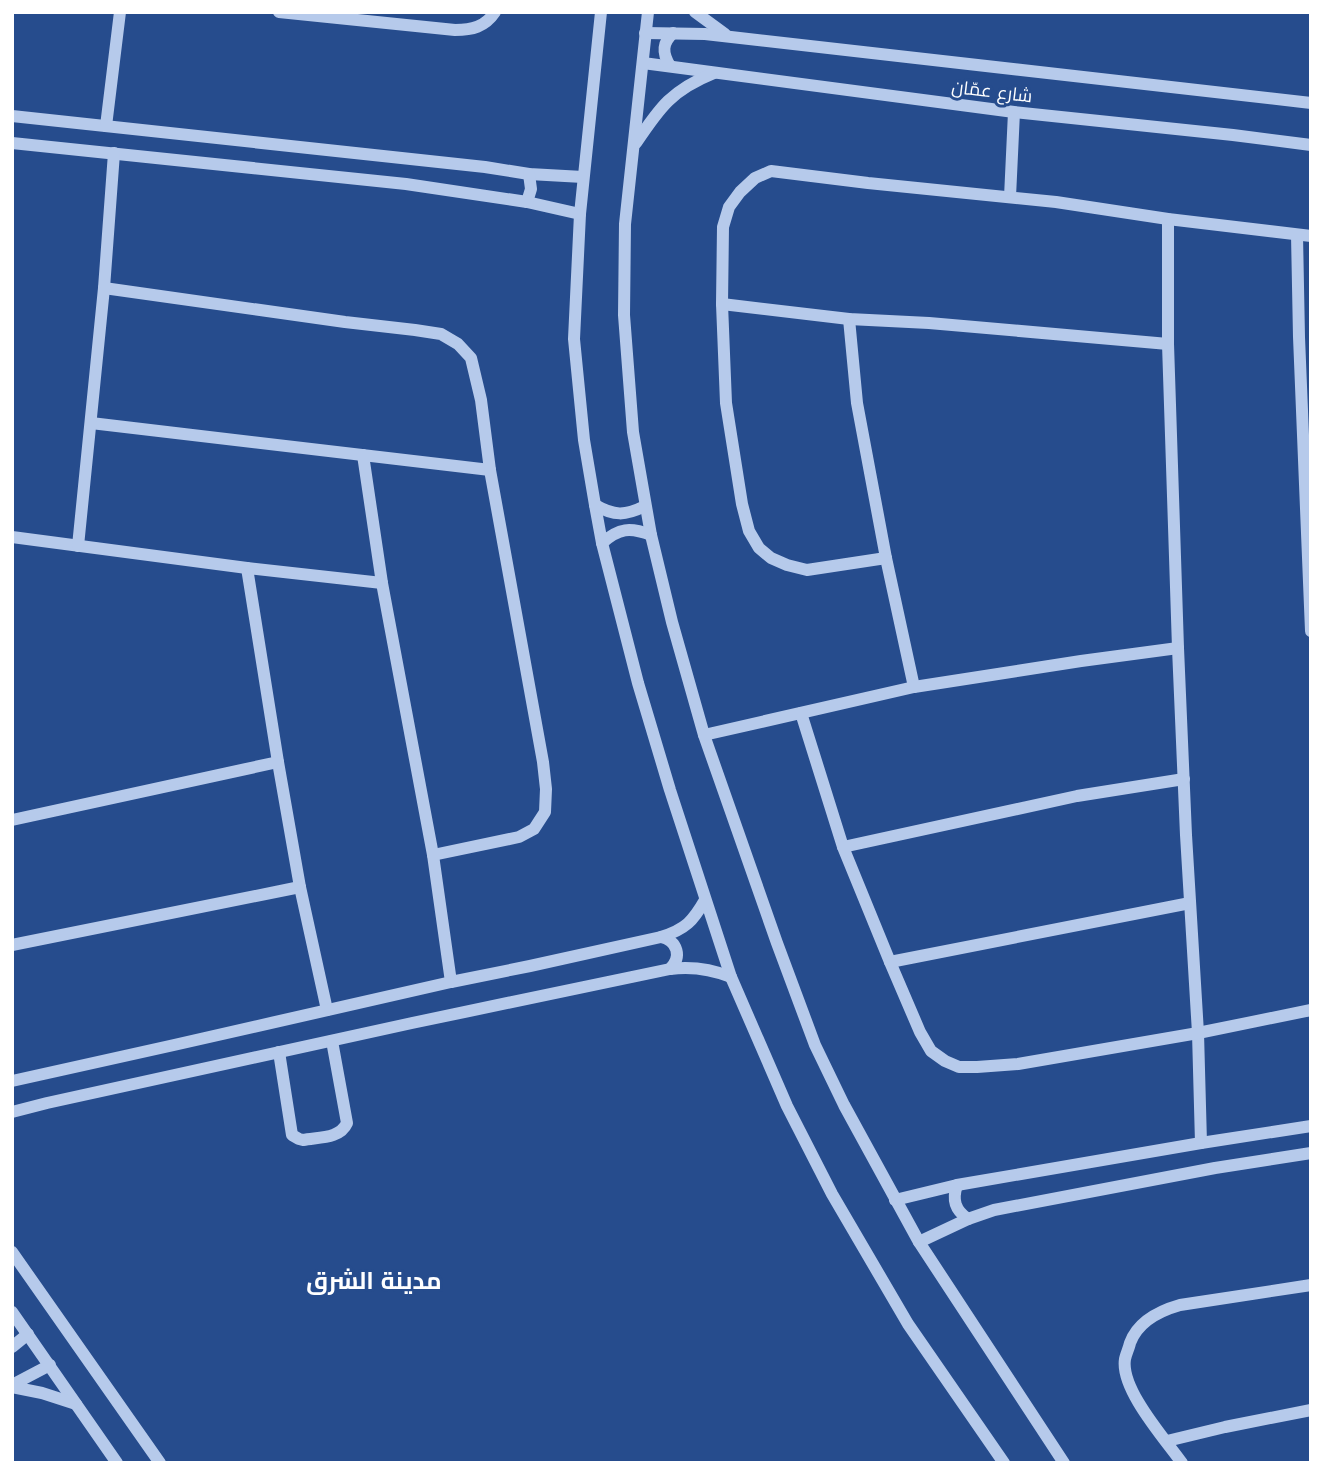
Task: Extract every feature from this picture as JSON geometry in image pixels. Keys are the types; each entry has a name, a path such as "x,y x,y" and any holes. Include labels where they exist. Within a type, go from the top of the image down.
{"street":[{"path":"106,126 120,12"},
{"path":"279,12 381,18 455,30 473,30 489,20 495,12"},
{"path":"601,12 583,177 574,339 584,440 595,505 638,683 731,977 787,1106 832,1194 908,1324 1004,1463"},
{"path":"648,12 625,224 624,315 633,432 651,536 704,735 815,1045 844,1105 919,1242 1064,1463"},
{"path":"695,12 729,37"},
{"name":"شارع عمّان","path":"645,33 729,37 1311,103"},
{"path":"670,66 664,57 663,49 668,37 673,33"},
{"name":"شارع عمّان","path":"643,63 1014,112 1311,145"},
{"path":"634,145 668,99 679,90 718,72"},
{"path":"1010,197 1014,112"},
{"path":"12,116 529,174 583,177"},
{"path":"12,143 406,184 527,202 580,214"},
{"path":"78,546 104,288 114,153"},
{"path":"886,558 807,570 771,558 759,548 749,531 742,504 726,403 722,304 723,227 729,206 755,178 771,170 867,183 1010,197 1311,236"},
{"path":"527,202 531,189 529,174"},
{"path":"1168,219 1168,344 1178,648 1198,1033 1201,1143"},
{"path":"1297,235 1311,631"},
{"path":"104,288 441,334 458,344 471,358 481,400 490,470 543,762 545,812 534,829 519,837 433,855"},
{"path":"722,304 849,319 929,323 1168,344"},
{"path":"849,319 857,403 886,558 915,687"},
{"path":"91,423 490,470"},
{"path":"363,455 382,583 433,855 451,982"},
{"path":"595,505 607,512 620,514 645,506"},
{"path":"603,543 613,534 625,530 639,530 651,536"},
{"path":"12,537 382,583"},
{"path":"247,568 300,887 327,1010"},
{"path":"704,735 915,687 1178,648"},
{"path":"802,713 844,846 890,962 920,1032 932,1051 945,1061 959,1066 977,1067 1018,1064 1198,1033 1311,1010"},
{"path":"12,820 278,762"},
{"path":"844,846 1065,799 1185,779"},
{"path":"12,945 300,887"},
{"path":"12,1081 662,937 689,924 705,900"},
{"path":"890,962 1190,903"},
{"path":"662,937 674,943 678,950 678,957 670,969"},
{"path":"12,1112 670,969 696,968 731,977"},
{"path":"279,1052 292,1135 303,1140 337,1135 347,1124 332,1041"},
{"path":"895,1200 957,1185 1311,1126"},
{"path":"919,1242 994,1210 1215,1168 1311,1153"},
{"path":"957,1185 954,1200 961,1214 968,1219"},
{"path":"12,1252 160,1463"},
{"path":"1182,1463 1149,1421 1130,1386 1124,1361 1133,1336 1148,1319 1163,1310 1180,1305 1311,1285"},
{"path":"12,1312 117,1463"},
{"path":"12,1347 28,1334"},
{"path":"12,1386 50,1365"},
{"path":"12,1386 76,1404"},
{"path":"1167,1441 1311,1410"}],"district":[{"name":"مدينة الشرق","path":"374,1281"}]}
